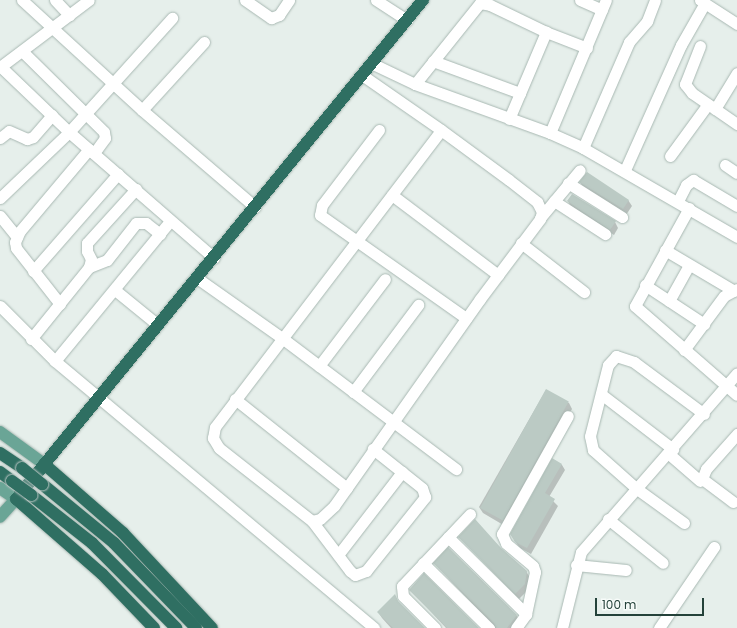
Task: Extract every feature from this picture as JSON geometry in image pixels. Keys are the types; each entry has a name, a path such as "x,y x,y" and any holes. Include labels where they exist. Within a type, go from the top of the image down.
{"highway":[{"path":"154,628 102,574 16,498 98,396 214,258 423,0"},
{"path":"0,453 22,468 114,543 196,628"},
{"path":"44,464 123,533 212,628"},
{"path":"0,472 92,543 176,628"}],"main road":[{"path":"0,432 44,464"},
{"path":"0,488 16,498 0,517"}],"street":[{"path":"22,0 142,110 255,207"},
{"path":"55,0 69,15"},
{"path":"89,0 0,66 69,132 214,258"},
{"path":"245,0 271,18 279,15 289,0"},
{"path":"376,0 407,20"},
{"path":"550,133 604,5 580,0"},
{"path":"583,148 629,42 647,21 655,0"},
{"path":"625,170 702,1 737,24"},
{"path":"414,84 480,3 490,5 546,32 587,48"},
{"path":"0,198 69,132 172,18"},
{"path":"509,119 546,32"},
{"path":"142,110 204,42"},
{"path":"700,46 685,84 692,93 737,124"},
{"path":"16,236 106,135 86,113 22,51"},
{"path":"433,61 520,93"},
{"path":"371,63 414,84 550,133 583,148 625,170 737,237"},
{"path":"670,156 712,107 737,73"},
{"path":"362,75 441,130 537,202 542,212 540,218"},
{"path":"0,138 9,131 27,139 33,137 52,116"},
{"path":"379,130 319,210 322,218 358,241 466,318"},
{"path":"373,449 422,488 425,497 422,503 361,574 350,571 312,521 219,448 213,438 215,427 235,399 358,241 441,130"},
{"path":"725,165 737,172"},
{"path":"312,521 327,514 347,488 466,318 540,218 580,170"},
{"path":"33,271 118,174"},
{"path":"678,201 686,185 692,180 737,206"},
{"path":"568,183 622,217"},
{"path":"31,339 89,267 92,259 87,251 87,243 136,189"},
{"path":"392,195 498,275"},
{"path":"554,201 605,234"},
{"path":"689,208 637,300 637,310 737,395"},
{"path":"0,216 16,236 16,248 60,304"},
{"path":"56,361 170,221"},
{"path":"89,267 107,260 136,224 146,224 160,234"},
{"path":"521,243 584,292"},
{"path":"664,250 735,290"},
{"path":"669,301 689,265"},
{"path":"197,278 282,338 456,469"},
{"path":"319,366 386,279"},
{"path":"645,285 704,324"},
{"path":"115,290 158,324"},
{"path":"684,350 724,296 735,290"},
{"path":"353,392 418,305"},
{"path":"0,306 31,339 56,361 374,628"},
{"path":"684,523 637,489 590,446 590,436 610,360 620,356 634,362 704,414"},
{"path":"562,628 576,565 581,552 608,519 704,414 737,373"},
{"path":"601,394 671,451 700,481"},
{"path":"235,399 347,488"},
{"path":"516,628 526,614 535,572 533,566 506,543 502,534 568,416"},
{"path":"733,502 702,479 706,469 737,434"},
{"path":"338,555 402,472"},
{"path":"435,628 400,591 402,586 470,514"},
{"path":"608,519 663,563"},
{"path":"448,537 526,614"},
{"path":"659,628 714,547"},
{"path":"423,563 489,628"},
{"path":"576,565 626,570"}],"building":[{"path":"587,172 629,200 623,209 579,182"},
{"path":"572,194 616,221 610,230 567,201"},
{"path":"546,389 569,402 503,521 480,508"},
{"path":"552,458 562,464 545,493 555,499 527,548 515,542 510,534"},
{"path":"475,519 501,548 527,571 525,584 515,594 458,537"},
{"path":"448,547 517,615 507,628 496,628 494,623 433,563"},
{"path":"424,573 479,628 447,628 409,590"},
{"path":"395,594 398,601 425,628 393,628 377,612"}]}
